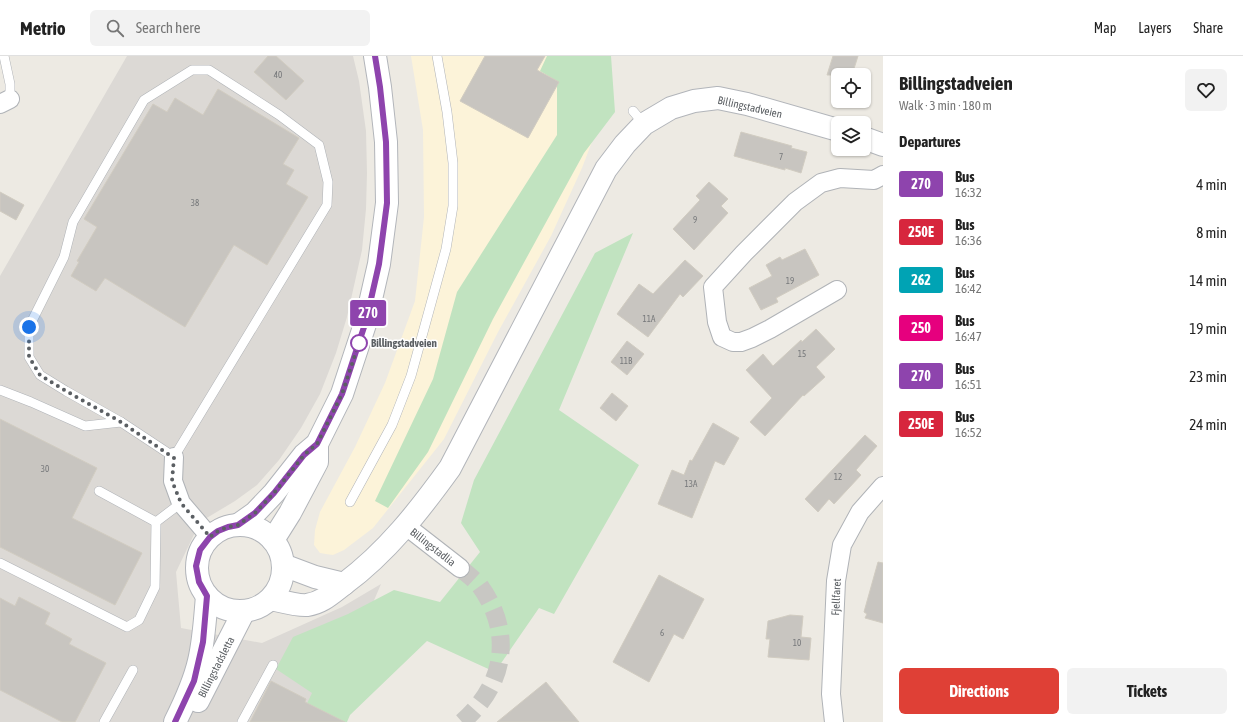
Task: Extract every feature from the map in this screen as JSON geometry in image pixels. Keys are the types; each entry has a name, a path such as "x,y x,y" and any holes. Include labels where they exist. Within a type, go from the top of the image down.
{"main road":[{"path":"238,525 255,513 270,498 304,455 317,444 342,394 374,292 383,244 387,203 386,142 375,56"},
{"name":"Billingstadveien","path":"271,599 306,605 323,600 357,575 372,561 426,503 450,468 606,170 625,144 638,117 694,101 718,98 746,104 831,128"},
{"path":"871,141 883,145"},
{"path":"273,540 290,513 317,462 317,444"},
{"path":"238,525 257,528 273,540 280,552 283,565 281,583 271,599 259,608 244,611 224,608 207,596 199,582 196,566 200,550 210,537 218,531 238,525"},
{"path":"283,565 315,577 344,584"},
{"name":"Billingstadsletta","path":"176,722 194,681 200,660 207,596"},
{"name":"Billingstadsletta","path":"188,722 244,611"}],"street":[{"path":"837,290 770,329 741,342 733,342 722,337 717,322 713,288 744,253 795,202 820,183 840,178 874,180 883,175"},
{"path":"174,458 172,481 181,503 210,537"},
{"name":"Fjellfaret","path":"834,722 831,694 836,581 842,545 860,512 883,486"},
{"name":"Billingstadlia","path":"406,526 460,568"}],"lane":[{"path":"4,56 10,84 5,101"},
{"path":"350,502 392,425 414,367 446,249 453,206 453,163 447,112 437,56"},
{"path":"192,70 209,70 279,115 319,145 328,182 327,205 174,458 121,422 40,375 29,357 29,327 64,257 73,222 144,100 192,70"},
{"path":"0,390 85,426 121,422"},
{"path":"99,492 156,522"},
{"path":"156,522 181,503"},
{"path":"0,563 127,627 139,620 155,587 156,522"},
{"path":"242,722 273,665"},
{"path":"104,722 132,670"}],"shaded area":[{"path":"127,56 353,56 359,81 366,131 366,209 362,250 347,317 336,353 320,394 301,428 279,460 257,485 235,501 200,522 176,572 181,628 262,643 342,607 381,584 322,722 0,722 0,276"},
{"path":"411,56 606,56 604,110 582,168 551,236 498,332 444,439 373,528 344,550 333,555 320,553 314,545 315,530 320,512 355,447 385,383 415,301 424,217 423,130"}],"green space":[{"path":"547,56 611,56 615,112 584,153 493,319 428,452 388,508 375,501 433,379 457,292 557,135 557,81 540,71"},
{"path":"633,233 559,410 639,465 554,614 539,608 495,672 427,641 350,715 347,722 298,722 312,693 276,669 293,637 348,614 394,590 440,602 480,552 461,523 474,480 595,253"}],"building":[{"path":"268,56 276,56 304,81 286,100 254,72"},
{"path":"485,56 545,56 537,70 559,82 528,138 460,101"},
{"path":"833,56 858,56 854,68 831,68 831,75 827,75"},
{"path":"218,89 299,138 283,164 294,170 286,184 308,197 267,265 234,245 185,327 105,278 96,291 71,276 79,262 77,261 97,227 84,219 153,104 167,112 175,98 203,115"},
{"path":"741,132 792,146 791,148 807,152 801,173 734,156"},
{"path":"709,182 728,199 721,206 728,213 694,250 673,229 700,200 696,196"},
{"path":"0,192 24,205 16,220 0,211"},
{"path":"805,249 819,275 776,298 778,302 761,310 749,288 772,276 766,265 780,257 782,260"},
{"path":"685,260 703,276 683,297 680,294 648,337 617,314 639,284 653,294"},
{"path":"816,329 835,349 816,367 825,377 804,396 803,395 765,436 750,422 772,398 746,370 763,354 773,366 801,340 802,342"},
{"path":"627,341 644,354 627,375 611,362"},
{"path":"612,393 628,406 616,421 600,408"},
{"path":"0,419 97,468 72,518 142,553 115,605 0,547"},
{"path":"713,423 739,438 724,465 715,461 692,518 658,504 672,470 684,475 690,460 692,461"},
{"path":"865,435 877,446 856,470 861,475 834,504 829,499 818,512 805,499"},
{"path":"878,562 883,563 883,623 865,618 867,614 864,612"},
{"path":"659,575 704,599 683,639 674,634 649,682 613,662"},
{"path":"19,597 50,613 45,624 72,639 69,644 106,663 75,722 62,722 0,690 0,598 15,606"},
{"path":"790,615 803,616 801,637 811,638 809,660 768,657 770,639 766,639 768,621"},
{"path":"271,681 306,699 305,702 345,722 250,722"},
{"path":"546,682 579,722 497,722"}],"tunnel":[{"path":"460,568 480,586 491,604 498,622 501,640 500,658 496,675 488,692 477,707 462,722"}],"bus line":[{"name":"270","path":"175,722 194,681 203,642 207,596 199,582 196,566 200,550 210,537 218,531 238,525 255,513 274,493 304,455 317,444 342,394 366,321 375,286 383,244 387,203 386,142 375,56"}],"place":[{"name":"Billingstadveien","path":"359,343"}],"route":[{"path":"29,327 29,357 40,375 121,422 174,458 172,481 181,503 210,537 218,531 238,525 255,513 274,493 304,455 317,444 342,394 359,343"}]}
